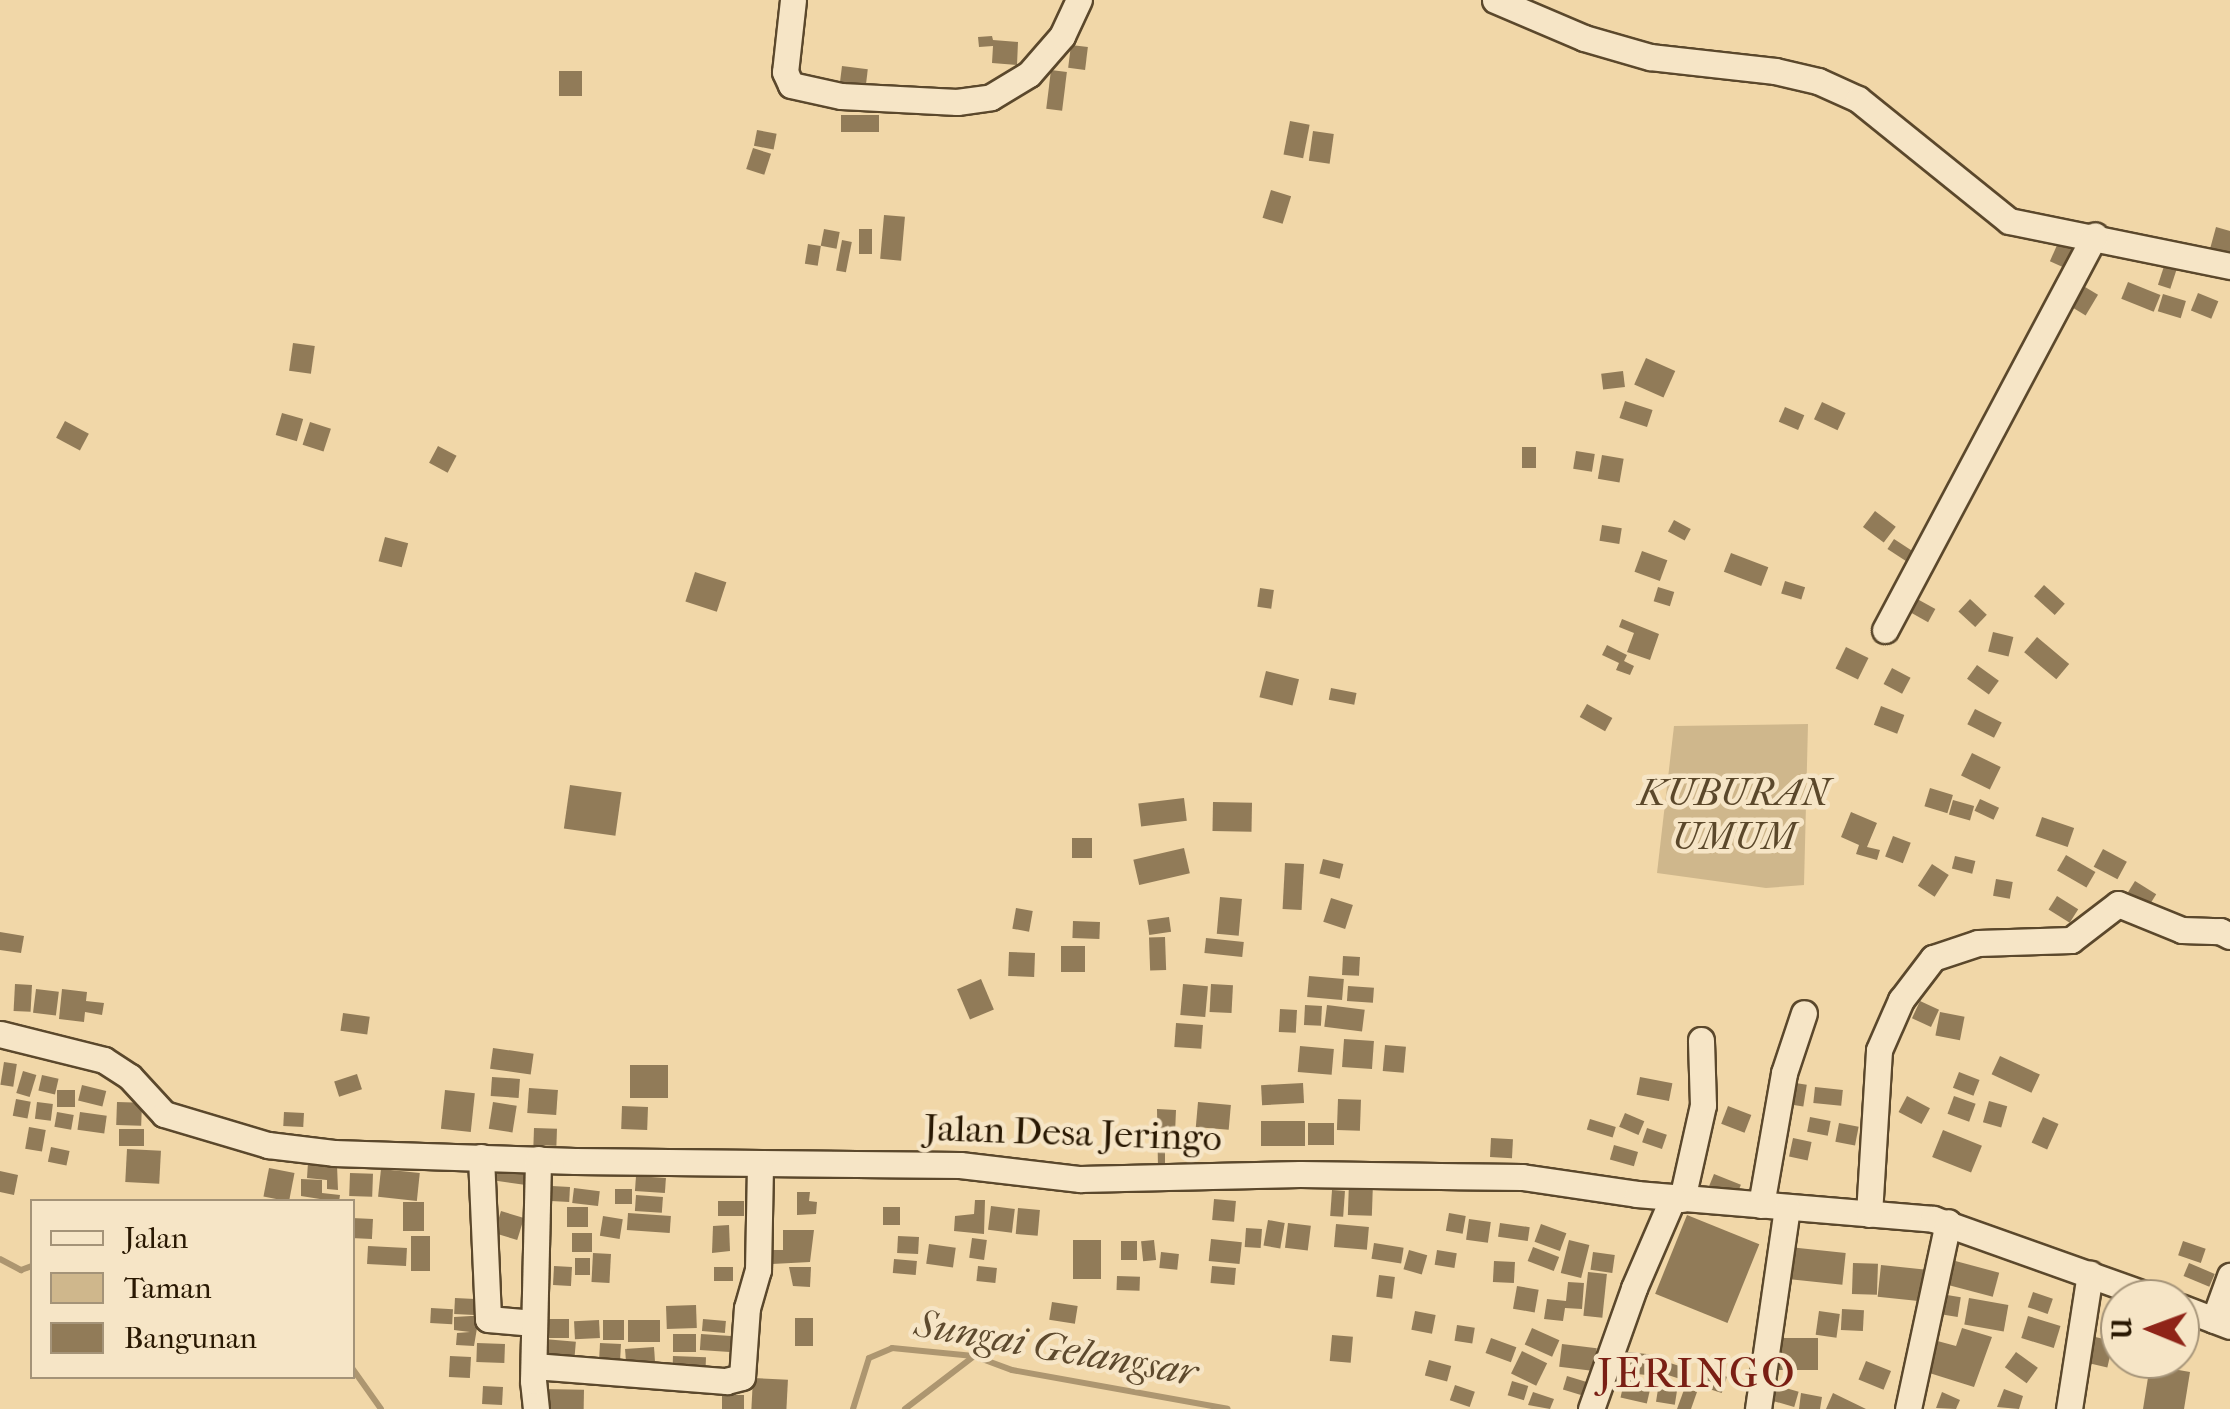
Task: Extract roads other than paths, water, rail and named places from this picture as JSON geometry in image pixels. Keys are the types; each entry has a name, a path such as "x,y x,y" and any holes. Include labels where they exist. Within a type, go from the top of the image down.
{"street":[{"path":"794,0 785,72 791,84 840,96 957,102 990,96 1029,74 1062,36 1078,0"},
{"path":"1495,0 1616,49 1684,63 1775,71 1818,80 1858,99 2009,221 2095,235 2230,266"},
{"path":"1886,630 2095,235"},
{"path":"1869,1214 1879,1050 1901,1000 1933,958 1978,943 2072,940 2088,930 2104,910 2118,904 2182,930 2220,931 2230,936"},
{"path":"1761,1205 1784,1072 1804,1013"},
{"name":"Jalan Desa Jeringo","path":"0,1034 104,1060 130,1077 164,1114 236,1139 334,1153 760,1166 960,1164 1080,1179 1300,1174 1522,1177 1678,1198 1948,1222 2104,1279"},
{"path":"1590,1409 1634,1288 1678,1198 1703,1105 1701,1040"},
{"path":"481,1157 488,1318 534,1323"},
{"path":"536,1409 538,1159"},
{"path":"534,1366 726,1382 742,1377 747,1308 758,1270 760,1166"},
{"path":"1758,1409 1788,1208"},
{"path":"1908,1409 1948,1222"},
{"path":"2069,1409 2090,1274"},
{"path":"2222,1323 2230,1276"}],"waterway":[{"name":"Sungai Gelangsar","path":"0,1259 21,1270 30,1267"},
{"name":"Sungai Gelangsar","path":"853,1409 869,1358 892,1348 974,1356 1012,1370 1228,1409"},
{"path":"905,1409 974,1356"},
{"name":"Sungai Gelangsar","path":"355,1372 381,1409"}],"district":[{"name":"JERINGO","path":"1697,1374"}],"park label":[{"name":"KUBURAN UMUM","path":"1734,814"}]}
